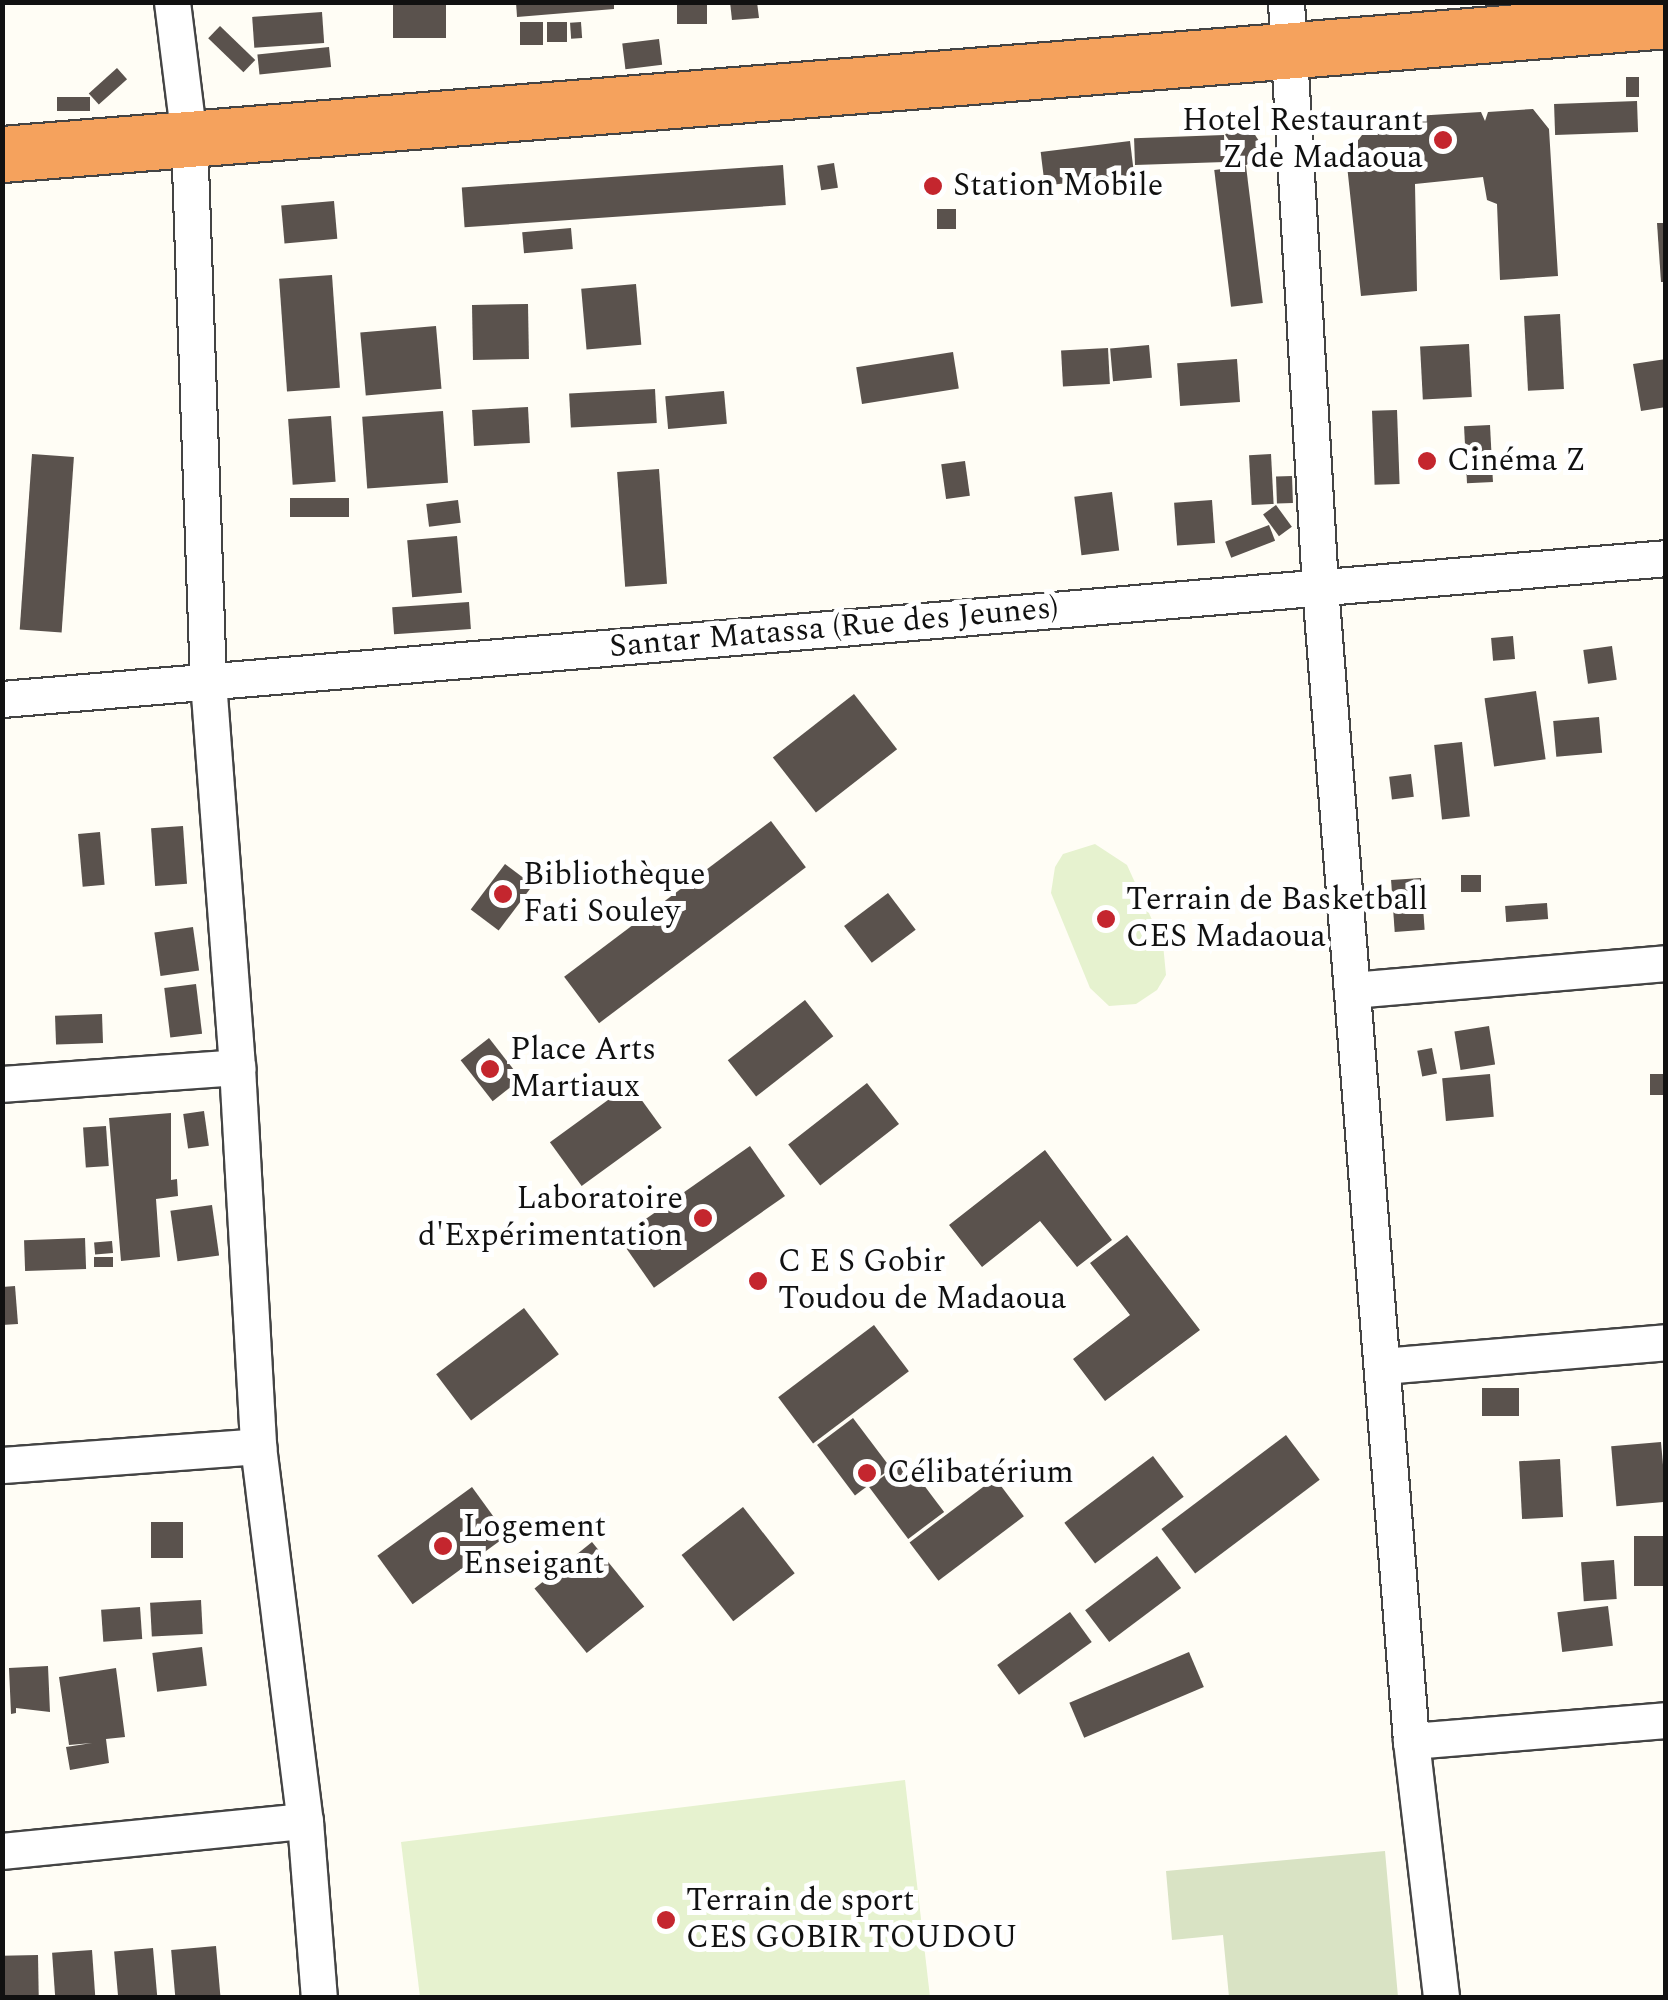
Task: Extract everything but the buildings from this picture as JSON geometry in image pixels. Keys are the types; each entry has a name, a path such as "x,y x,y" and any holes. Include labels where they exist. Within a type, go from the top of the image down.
{"highway":[{"path":"2,154 1289,26 1666,20"}],"street":[{"path":"172,2 189,138 208,681 237,1067 258,1446 305,1821 319,1998"},
{"path":"1289,26 1320,587 1411,1742 1440,1998"},
{"name":"Santar Matassa (Rue des Jeunes)","path":"2,699 1666,558"},
{"path":"1352,990 1666,963"},
{"path":"2,1084 237,1067"},
{"path":"1382,1366 1666,1342"},
{"path":"2,1465 258,1446"},
{"path":"1411,1742 1666,1720"},
{"path":"2,1851 305,1821"}],"green space":[{"name":"Terrain de Basketball CES Madaoua","path":"1095,844 1127,865 1163,944 1166,975 1157,990 1136,1004 1109,1006 1090,988 1051,893 1055,867 1063,854"},
{"name":"Terrain de sport CES GOBIR TOUDOU","path":"905,1780 930,1997 420,1997 401,1842"},
{"path":"1385,1851 1398,1997 1229,1997 1223,1935 1172,1940 1166,1871"}],"place":[{"name":"Hotel Restaurant Z de Madaoua","path":"1443,140"},
{"name":"Station Mobile","path":"933,186"},
{"name":"Cinéma Z","path":"1427,461"},
{"name":"Bibliothèque Fati Souley","path":"503,894"},
{"name":"Terrain de Basketball CES Madaoua","path":"1106,919"},
{"name":"Place Arts Martiaux","path":"490,1069"},
{"name":"Laboratoire d'Expérimentation","path":"703,1218"},
{"name":"C E S Gobir Toudou de Madaoua","path":"758,1281"},
{"name":"Célibatérium","path":"867,1473"},
{"name":"Logement Enseigant","path":"443,1546"},
{"name":"Terrain de sport CES GOBIR TOUDOU","path":"666,1920"}]}
